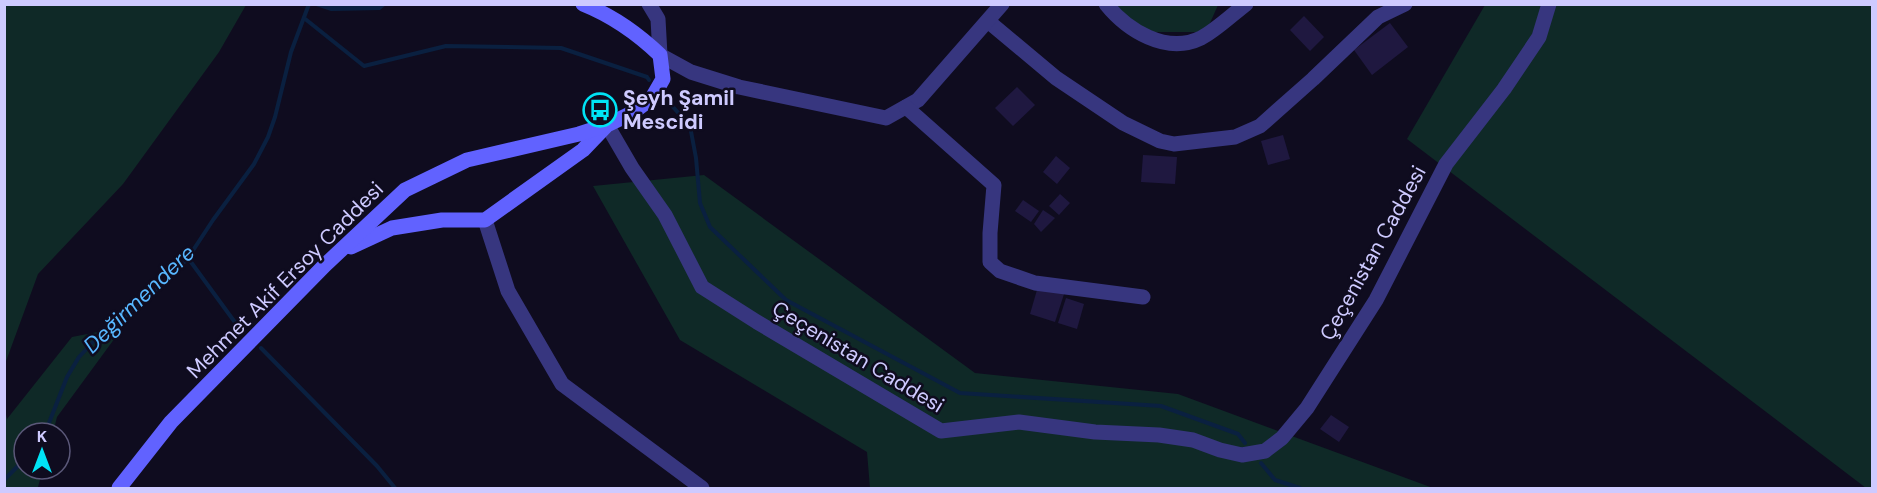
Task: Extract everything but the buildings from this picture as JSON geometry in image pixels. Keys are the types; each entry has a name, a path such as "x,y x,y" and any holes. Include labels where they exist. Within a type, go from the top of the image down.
{"main road":[{"path":"583,4 602,12 637,33 660,55"},
{"name":"Mehmet Akif Ersoy Caddesi","path":"119,489 171,423 337,254 405,190 466,160 579,134 607,125 632,113 652,98 663,80 660,55"},
{"path":"337,254 392,228 442,220 485,220 583,150 607,125"}],"street":[{"path":"649,4 658,19 660,55 691,72 739,87 886,118 918,100 989,22 1002,4"},
{"path":"1106,4 1122,21 1143,35 1165,44 1180,44 1200,38 1246,4"},
{"path":"989,22 1056,78 1124,123 1160,141 1174,144 1235,137 1260,126 1313,79 1376,11 1405,4"},
{"name":"Çeçenistan Caddesi","path":"607,125 632,168 665,215 702,287 941,431 1019,422 1095,432 1159,435 1192,440 1242,455 1265,451 1282,438 1307,408 1376,300 1446,164 1504,89 1539,38 1549,4"},
{"path":"906,107 994,185 990,262 1000,271 1035,283 1143,297"},
{"path":"485,220 508,291 562,384 702,489"}],"green space":[{"path":"5,4 246,5 219,52 123,184 38,274 5,364"},
{"path":"1112,5 1218,5 1206,32 1134,32"},
{"path":"1485,5 1872,5 1872,488 1866,488 1407,139"},
{"path":"704,175 975,373 1178,394 1433,488 870,488 867,452 680,340 593,186"},
{"path":"123,327 56,421 12,421 12,481 40,481 38,487 5,488 5,410 7,419 72,337"}],"water":[{"path":"313,5 386,5 380,10 331,11"}],"waterway":[{"name":"Değirmendere","path":"50,421 67,377 79,357 95,340 156,290 188,258 254,164 275,117 291,52 309,4"},
{"path":"304,18 364,66 446,46 561,48 647,77 649,80"},
{"path":"665,98 690,126 696,158 700,203 710,227 786,300 960,393 1161,406 1238,434 1245,443"},
{"path":"188,258 234,321 244,331"},
{"path":"261,348 377,466 395,488"},
{"path":"1261,463 1275,480 1300,488"},
{"name":"Değirmendere","path":"4,480 12,472"}],"place":[{"name":"Şeyh Şamil Mescidi","path":"600,110"}]}
